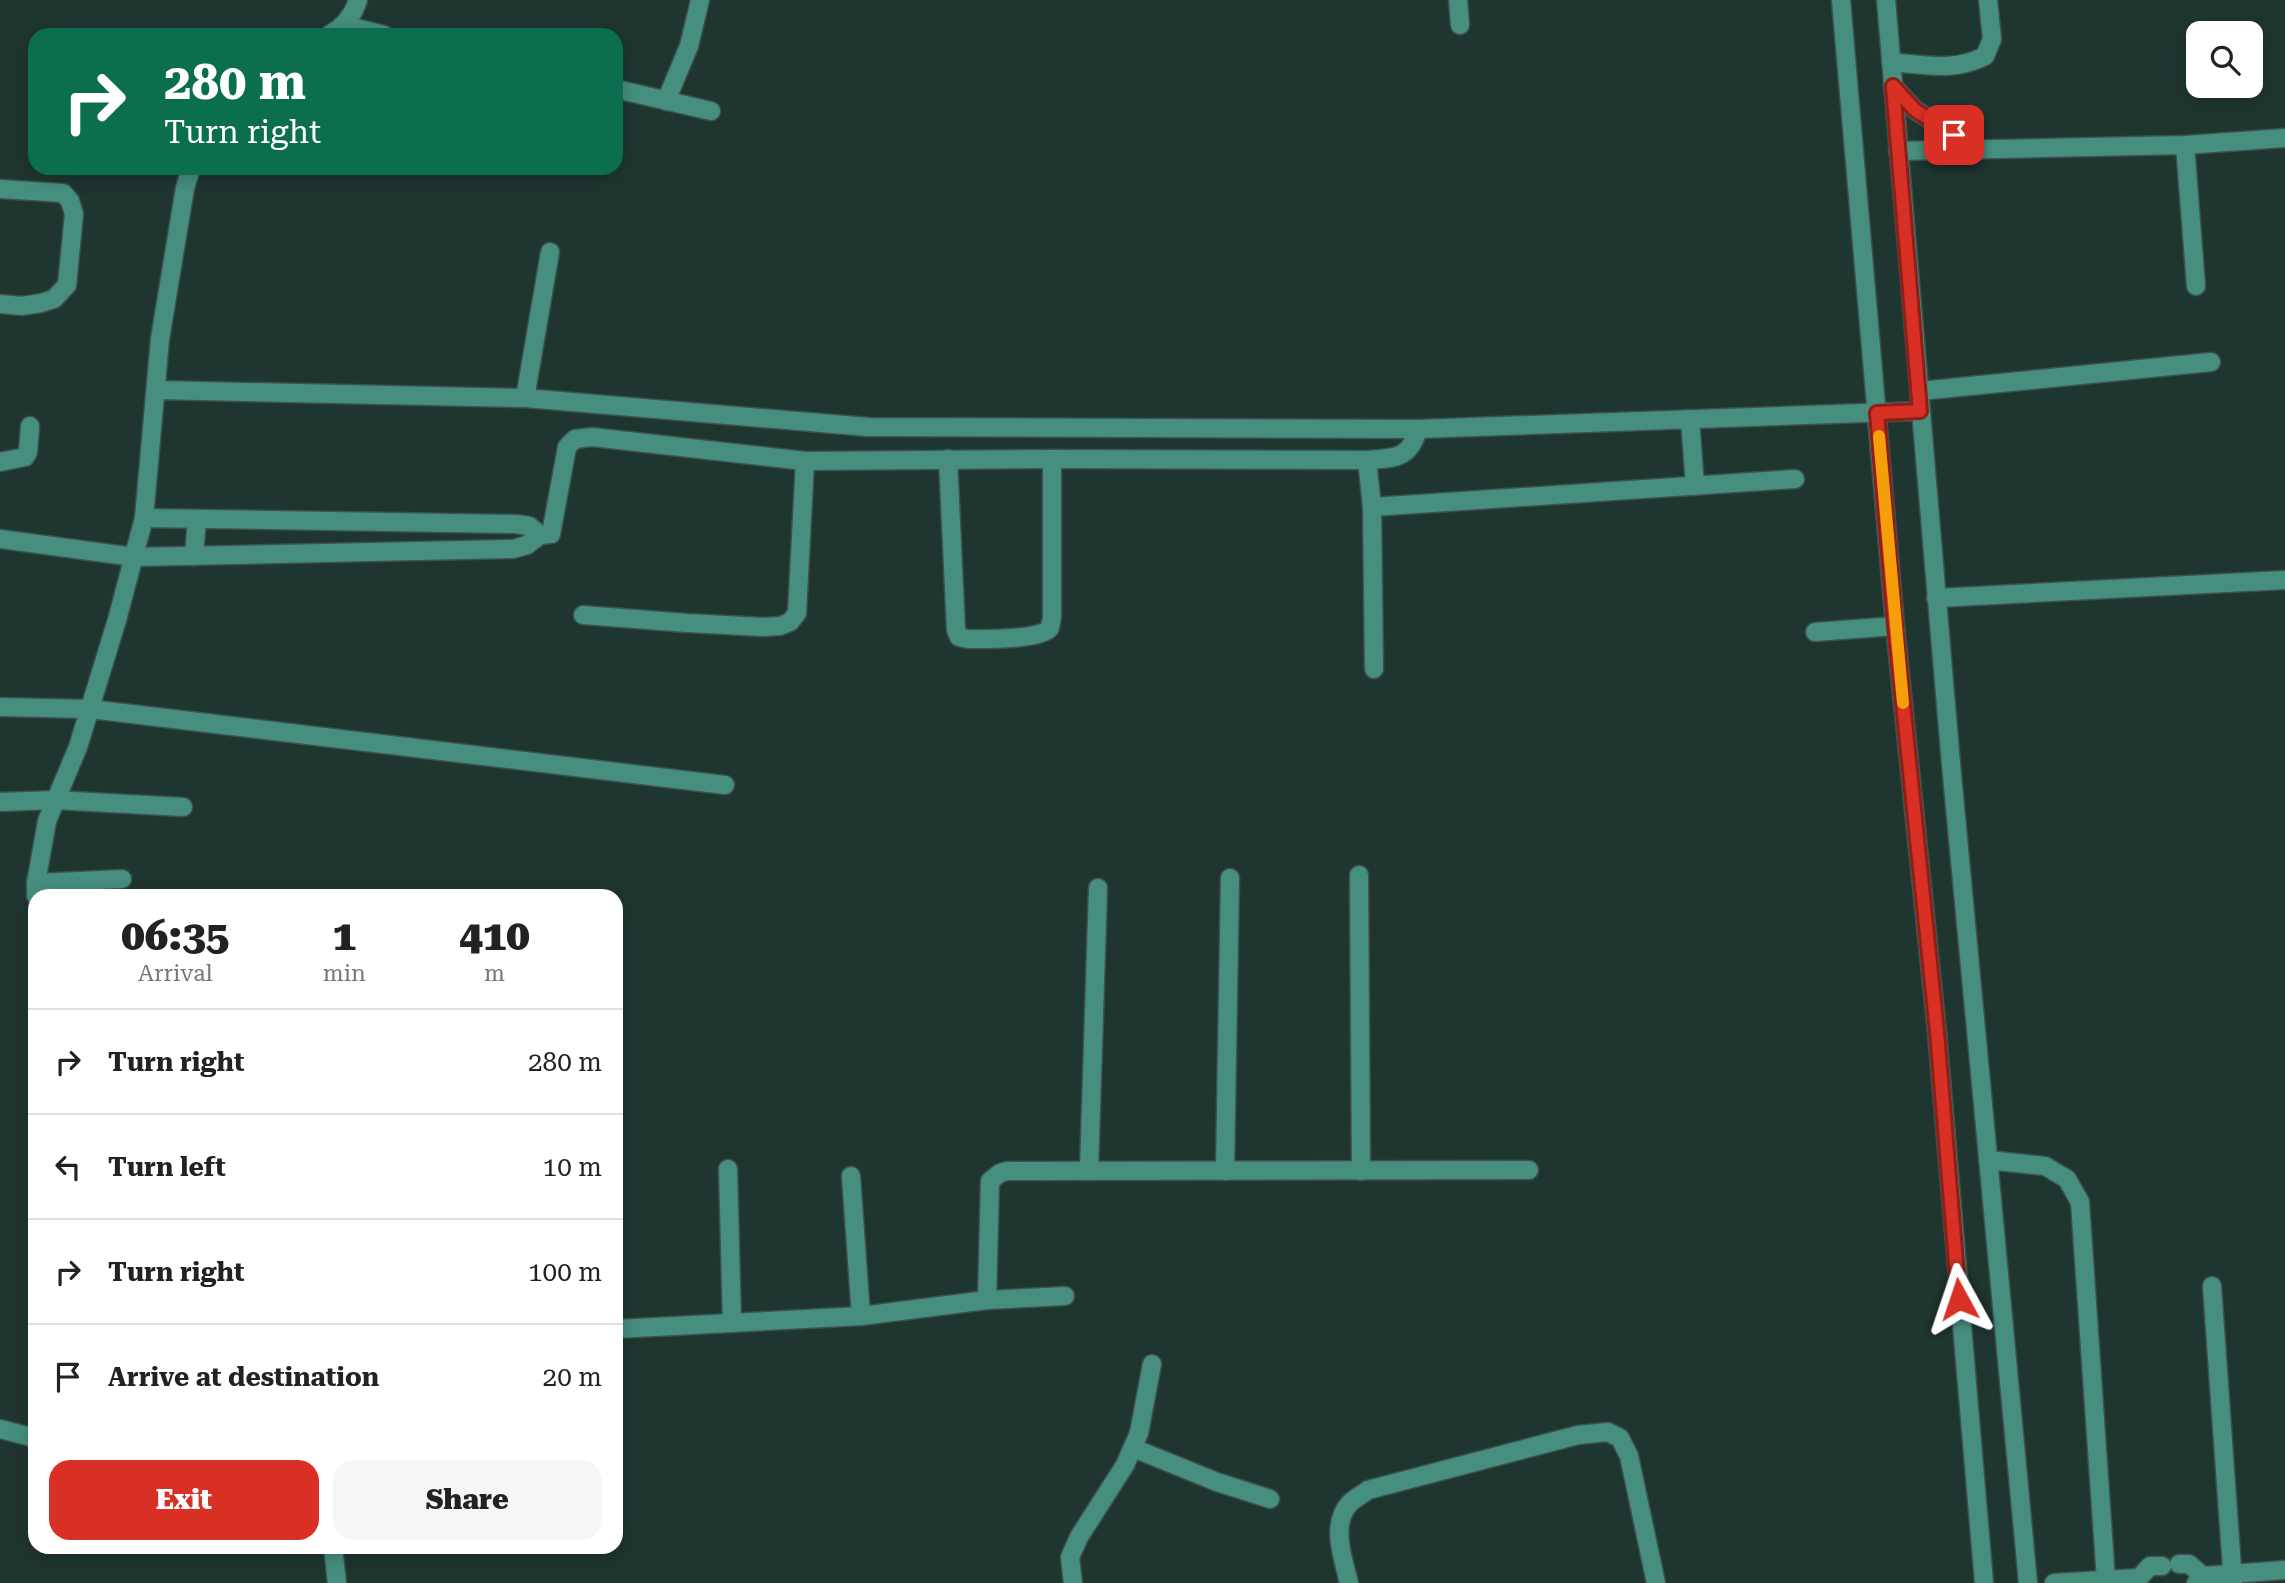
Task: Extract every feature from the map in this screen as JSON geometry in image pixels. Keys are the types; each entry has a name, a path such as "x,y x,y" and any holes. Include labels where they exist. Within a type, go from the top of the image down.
{"street":[{"path":"338,28 354,13 358,0"},
{"path":"666,101 689,46 700,0"},
{"path":"1458,0 1460,25"},
{"path":"1841,0 1880,413 1895,626 1937,1032 1983,1583"},
{"path":"1886,0 1920,391 1912,411 1936,598 2028,1583"},
{"path":"1891,62 1954,67 1985,56 1992,39 1988,0"},
{"path":"1893,86 1915,110 1979,150"},
{"path":"623,91 711,111"},
{"path":"1898,151 2185,145 2285,138"},
{"path":"2185,145 2196,286"},
{"path":"36,889 47,821 78,747 144,518 160,339 189,175"},
{"path":"0,189 63,193 70,201 74,214 67,285 54,299 41,303 22,306 0,304"},
{"path":"525,398 550,252"},
{"path":"1920,391 2211,362"},
{"path":"156,390 525,398 868,427 1418,429 1912,411"},
{"path":"1690,419 1695,486"},
{"path":"0,462 24,457 30,426"},
{"path":"0,539 134,557 513,549 527,545 540,536 551,534 567,447 575,439 584,436 804,461 1052,458 1367,460 1393,458 1405,453 1414,444 1418,429"},
{"path":"948,459 956,630 959,637 968,639 1026,637 1050,628 1052,458"},
{"path":"1367,460 1372,507 1374,669"},
{"path":"583,615 763,627 780,626 793,620 797,613 804,461"},
{"path":"1372,507 1795,479"},
{"path":"144,518 516,524 529,526 540,536"},
{"path":"194,556 197,519"},
{"path":"374,521 374,552"},
{"path":"1936,598 2285,580"},
{"path":"1815,632 1895,626"},
{"path":"0,707 90,709 725,785"},
{"path":"0,802 55,800 183,807"},
{"path":"1359,875 1361,1171"},
{"path":"1225,1171 1230,878"},
{"path":"44,889 122,879"},
{"path":"1089,1171 1098,888"},
{"path":"1988,1160 2045,1167 2067,1180 2080,1202 2106,1580"},
{"path":"729,1169 732,1323"},
{"path":"987,1300 990,1181 1007,1171 1529,1170"},
{"path":"850,1176 861,1316"},
{"path":"2212,1286 2232,1579"},
{"path":"623,1329 861,1316 987,1300 1065,1296"},
{"path":"1073,1583 1070,1557 1079,1537 1133,1448 1139,1433 1152,1364"},
{"path":"0,1429 28,1436"},
{"path":"1349,1583 1338,1537 1342,1516 1349,1503 1368,1490 1532,1445 1578,1435 1608,1432 1620,1438 1629,1455 1656,1583"},
{"path":"1133,1448 1217,1482 1270,1499"},
{"path":"334,1554 337,1583"},
{"path":"2054,1583 2141,1581 2150,1566 2189,1564 2199,1580 2232,1579 2285,1570"}],"slow traffic":[{"path":"1879,436 1903,703"}],"route":[{"path":"1954,135 1915,110 1893,86 1920,411 1877,413 1895,626 1937,1032 1959,1299"}]}
